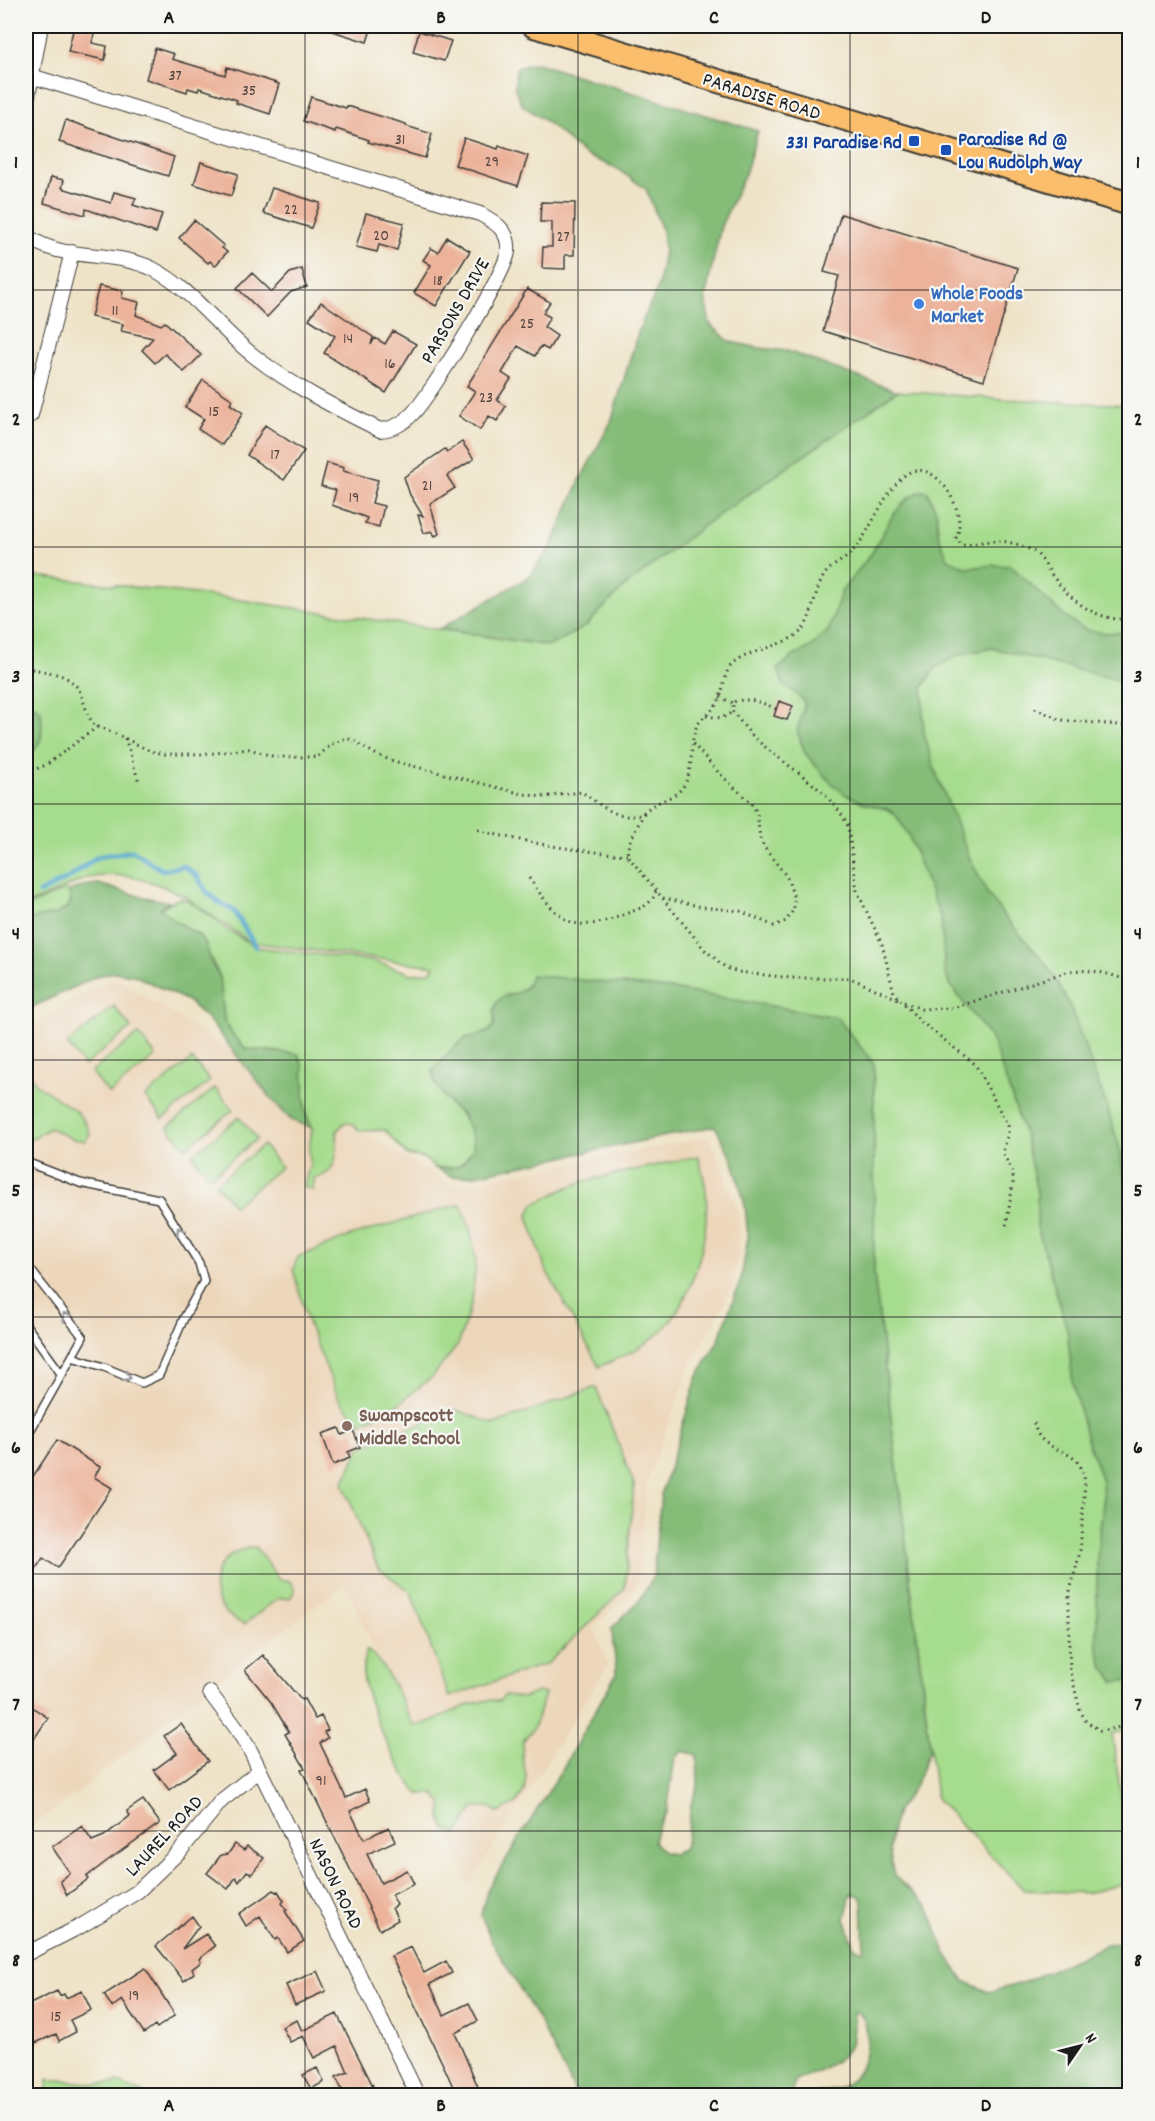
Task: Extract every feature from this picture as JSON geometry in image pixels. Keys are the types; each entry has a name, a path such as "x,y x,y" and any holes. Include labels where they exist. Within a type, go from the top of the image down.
{"highway":[{"name":"PARADISE ROAD","path":"534,26 1130,204"}],"street":[{"path":"26,107 42,26"},
{"name":"PARSONS DRIVE","path":"26,235 43,245 151,268 186,292 220,326 271,368 312,394 380,430 392,429 410,417 419,407 494,286 508,253 508,240 502,229 494,221 480,214 31,76"},
{"path":"31,415 72,252"},
{"name":"NASON ROAD","path":"210,1694 237,1729 260,1770 418,2096"},
{"name":"LAUREL ROAD","path":"26,1954 81,1926 137,1892 180,1851 221,1802 260,1770"}],"lane":[{"path":"26,1162 80,1183 159,1199 199,1263 204,1281 184,1318 159,1375 142,1383 72,1357"},
{"path":"26,1264 83,1337 26,1438"},
{"path":"26,1325 62,1375"}],"path":[{"path":"26,668 64,676 76,684 90,719 97,727 126,738 150,751 165,754 206,754 249,750 275,757 316,757 332,744 346,738 385,758 499,788 542,797 582,792 611,812 632,816 641,814 683,787 696,728 712,711 720,697 729,668 734,663 790,638 803,628 824,576 849,555 888,495 905,476 914,470 921,469 932,475 951,495 958,511 959,532 956,538 961,545 993,541 1008,542 1025,548 1042,559 1066,594 1084,608 1103,616 1121,620 1130,619"},
{"path":"720,697 733,702 748,699 758,701 776,709"},
{"path":"733,702 733,712 751,734 820,792 844,817 848,826 857,891 882,944 894,993 920,1021 975,1064 1005,1121 1008,1132 1003,1152 1013,1174 1006,1227"},
{"path":"1035,708 1061,720 1130,726"},
{"path":"706,716 722,717 733,712"},
{"path":"26,773 46,765 97,727"},
{"path":"126,738 139,782"},
{"path":"661,897 703,907 740,910 774,926 786,921 794,909 794,898 787,877 764,847 760,837 756,809 693,744"},
{"path":"627,855 633,833 644,811"},
{"path":"478,830 531,843 627,855 705,950 726,968 738,972 791,978 850,978 921,1009 953,1008 1070,971 1108,973 1130,982"},
{"path":"529,878 558,915 580,925 594,925 647,905 654,899 656,891"},
{"path":"1034,1423 1035,1431 1043,1442 1069,1454 1084,1471 1080,1552 1069,1595 1068,1609 1070,1669 1080,1710 1085,1720 1100,1731 1130,1725"}],"shaded area":[{"name":"Swampscott Middle School","path":"115,978 451,1186 710,1137 738,1210 740,1252 732,1290 688,1371 647,1482 638,1585 594,1627 608,1665 468,1886 399,1709 346,1585 190,1702 71,1798 26,1831 26,1026"}],"green space":[{"path":"536,63 758,131 745,174 721,226 705,298 710,324 730,342 787,351 897,391 703,526 623,588 586,626 550,646 439,629 529,577 552,545 580,480 611,422 639,329 658,287 664,250 662,230 646,189 614,167 585,155 548,123 522,105 515,89 516,68"},
{"path":"897,391 1129,405 1130,1729 1112,1734 1129,1849 1129,1882 1088,1893 1024,1890 936,1798 874,1273 874,1064 529,984 518,993 505,996 494,1009 494,1023 488,1031 465,1038 450,1105 467,1123 471,1134 474,1147 466,1160 457,1167 435,1168 424,1158 407,1155 385,1130 360,1131 352,1124 345,1122 337,1131 336,1153 332,1167 322,1176 314,1178 313,1190 304,1187 310,1163 312,1128 305,1111 303,1066 298,1054 246,1049 232,1034 224,1019 220,977 200,936 175,921 160,908 179,898 187,900 229,931 256,947 373,961 412,974 430,972 434,966 250,942 184,896 157,884 129,876 109,875 87,878 26,905 26,575 214,596 550,646 586,626 623,588 703,526"},
{"path":"921,491 928,492 937,514 938,534 948,559 967,568 993,565 1011,566 1066,618 1086,630 1105,633 1129,632 1129,683 993,648 958,655 936,667 923,687 923,715 924,733 934,767 970,859 988,894 1046,964 1070,1006 1120,1149 1129,1202 1130,1298 1125,1320 1126,1350 1130,1359 1130,1680 1115,1682 1103,1667 1097,1644 1097,1556 1103,1503 1102,1481 1087,1439 1073,1385 1067,1329 1037,1227 1037,1193 1025,1136 992,1040 951,986 945,973 941,919 908,834 894,813 845,794 828,780 805,753 797,731 805,704 800,697 783,684 778,669 792,657 809,648 829,630 841,592 871,554 893,515 909,497"},
{"path":"26,705 36,707 41,711 42,726 39,743 26,758"},
{"path":"98,884 170,902 160,908 175,921 200,936 206,944 212,965 220,977 224,1019 232,1034 246,1049 298,1054 303,1066 305,1111 312,1128 291,1120 268,1095 208,1019 188,1001 134,975 114,972 97,976 26,1010 26,922 61,912 71,902 69,891"},
{"path":"65,890 69,891 71,902 66,908 56,914 26,922 26,907"},
{"path":"531,975 671,989 837,1017 874,1064 874,1273 930,1749 915,1786 898,1809 892,1827 889,1849 894,1876 928,1906 946,1954 964,1981 990,1992 1025,1982 1108,1944 1129,1942 1129,2095 799,2095 841,2087 852,2080 857,2073 865,2055 867,2035 866,2026 857,2011 854,2013 853,2038 850,2046 837,2060 796,2081 791,2091 797,2095 577,2095 537,2017 492,1942 481,1915 487,1890 560,1773 616,1674 612,1628 640,1600 653,1577 661,1495 697,1378 719,1339 741,1279 748,1237 745,1205 733,1161 715,1126 475,1175 453,1177 435,1168 459,1165 474,1147 472,1135 463,1115 450,1105 435,1083 433,1070 463,1040 489,1031 494,1025 497,1002 506,995 520,991 528,983","holes":["683,1751 697,1755 698,1786 691,1804 687,1839 683,1849 674,1854 663,1852 653,1842 658,1826 667,1811 675,1758","851,1893 860,1896 862,1902 864,1951 855,1948 845,1919"]},
{"path":"114,1006 131,1028 84,1066 67,1044"},
{"path":"138,1034 156,1056 109,1094 91,1072"},
{"path":"192,1059 210,1081 163,1119 145,1097"},
{"path":"26,1066 36,1084 76,1111 90,1134 85,1141 73,1139 50,1128 29,1140 26,1139"},
{"path":"215,1088 233,1110 186,1148 168,1127"},
{"path":"239,1117 257,1139 210,1177 192,1155"},
{"path":"263,1145 281,1167 234,1206 216,1184"},
{"path":"698,1156 705,1187 705,1229 696,1270 689,1289 669,1323 656,1336 636,1350 599,1367 545,1268 528,1216 534,1204 585,1181"},
{"path":"461,1204 470,1228 476,1260 472,1301 458,1345 433,1376 396,1406 361,1423 340,1401 308,1323 293,1269 298,1257 350,1236"},
{"path":"596,1387 634,1484 625,1588 548,1663 449,1697 411,1592 378,1568 343,1484 360,1447 456,1410 494,1424"},
{"path":"256,1547 279,1580 286,1580 292,1584 294,1592 290,1598 278,1598 245,1624 230,1616 220,1606 215,1593 215,1581 219,1568 227,1558 240,1551"},
{"path":"367,1650 388,1675 414,1726 468,1705 489,1700 499,1701 505,1695 523,1698 538,1692 545,1694 534,1727 523,1741 522,1756 526,1775 524,1791 516,1803 499,1813 489,1807 475,1807 457,1834 444,1828 441,1818 443,1804 435,1794 419,1794 401,1768 382,1732 367,1694 363,1663"},
{"path":"48,2079 97,2084 118,2082 146,2095 62,2096 47,2092"}],"building":[{"path":"74,26 96,26 92,43 107,46 105,60 68,52"},
{"path":"324,26 372,26 367,42 323,28"},
{"path":"419,31 451,41 444,61 413,52"},
{"path":"155,48 174,54 172,59 225,75 227,67 279,84 270,114 199,88 198,91 188,88 187,92 146,79"},
{"path":"311,97 406,124 406,126 432,134 425,158 368,142 369,140 336,129 335,132 303,121"},
{"path":"66,120 174,157 168,176 59,142"},
{"path":"464,138 528,156 518,186 455,165"},
{"path":"201,162 238,174 231,196 194,184"},
{"path":"51,177 64,180 62,188 111,203 114,192 136,198 133,205 162,214 156,233 86,209 85,215 44,203"},
{"path":"272,188 320,203 311,228 263,213"},
{"path":"541,202 575,203 574,255 565,255 565,269 542,268 543,247 552,247 552,222 540,222"},
{"path":"366,213 404,223 397,250 379,245 377,252 356,247"},
{"name":"Whole Foods Market","path":"841,214 1018,268 984,380 823,331 839,276 824,272"},
{"path":"194,220 224,246 222,248 227,252 215,266 210,261 208,263 179,238"},
{"path":"447,237 470,251 436,306 414,293 431,265 423,260 431,248 438,252"},
{"path":"302,269 307,287 291,292 267,317 237,288 252,273 272,292 290,273"},
{"path":"99,286 123,291 122,298 139,302 136,315 161,325 165,322 201,355 184,372 165,354 155,363 142,350 153,338 121,331 123,324 91,317"},
{"path":"527,289 550,302 543,313 550,317 544,327 557,336 548,350 541,346 535,356 518,346 502,373 511,379 497,400 506,406 497,421 489,416 480,430 459,416 475,391 467,386"},
{"path":"321,302 373,337 371,345 375,338 385,344 393,331 416,344 386,393 324,353 335,336 309,319"},
{"path":"203,380 233,400 230,404 243,413 222,445 198,429 204,419 185,407"},
{"path":"265,425 304,451 284,480 247,455"},
{"path":"462,442 474,459 447,476 455,488 430,504 439,534 435,536 432,531 424,533 418,515 423,516 410,495 404,477 445,449 447,452"},
{"path":"327,463 344,468 343,471 378,480 372,503 384,506 379,527 365,523 367,518 332,505 336,490 321,486"},
{"path":"779,701 793,706 787,720 774,716"},
{"path":"339,1428 342,1435 353,1430 360,1447 348,1452 350,1458 333,1465 322,1434"},
{"path":"57,1440 100,1467 94,1477 112,1488 58,1568 43,1558 26,1583 26,1487"},
{"path":"263,1655 301,1700 304,1699 315,1719 321,1716 328,1730 324,1732 328,1738 320,1743 346,1798 365,1789 370,1801 350,1811 364,1839 389,1827 395,1841 367,1854 381,1883 407,1870 414,1884 392,1895 397,1905 392,1908 398,1920 380,1930 301,1769 305,1768 285,1734 289,1732 271,1702 245,1670"},
{"path":"26,1703 48,1718 26,1751"},
{"path":"181,1724 208,1761 169,1790 154,1770 177,1753 164,1736"},
{"path":"143,1800 160,1823 86,1877 88,1879 67,1895 60,1881 70,1873 52,1847 82,1826 92,1841 104,1836 130,1816 127,1811"},
{"path":"235,1844 244,1850 247,1846 264,1858 252,1874 247,1871 239,1882 236,1877 228,1889 207,1873 221,1855 228,1854"},
{"path":"274,1890 278,1891 284,1901 282,1903 287,1910 285,1911 304,1941 287,1952 278,1938 275,1940 260,1916 246,1926 239,1914"},
{"path":"192,1916 199,1926 182,1949 206,1934 215,1946 199,1959 201,1962 192,1969 194,1973 184,1981 156,1946"},
{"path":"411,1947 424,1973 446,1961 452,1973 430,1984 444,2015 469,2003 478,2021 455,2033 482,2096 457,2096 391,1956"},
{"path":"145,1968 175,2015 157,2028 155,2025 144,2033 122,2000 112,2007 104,1995"},
{"path":"317,1971 326,1991 295,2005 286,1985"},
{"path":"57,1991 60,1996 64,1994 66,1998 82,1991 91,2010 70,2020 76,2032 59,2041 56,2034 26,2047 26,2006"},
{"path":"337,2014 373,2086 354,2096 345,2096 336,2077 348,2072 337,2046 314,2058 303,2036 290,2042 282,2027 297,2020 302,2031"},
{"path":"317,2068 324,2082 311,2089 303,2075"}],"waterway":[{"path":"39,893 69,878 97,857 133,851 162,870 184,866 197,876 206,891 234,911 256,947"}],"place":[{"name":"331 Paradise Rd","path":"914,141"},
{"name":"Paradise Rd @ Lou Rudolph Way","path":"946,150"},
{"name":"Whole Foods Market","path":"919,304"},
{"name":"Swampscott Middle School","path":"347,1426"}]}
